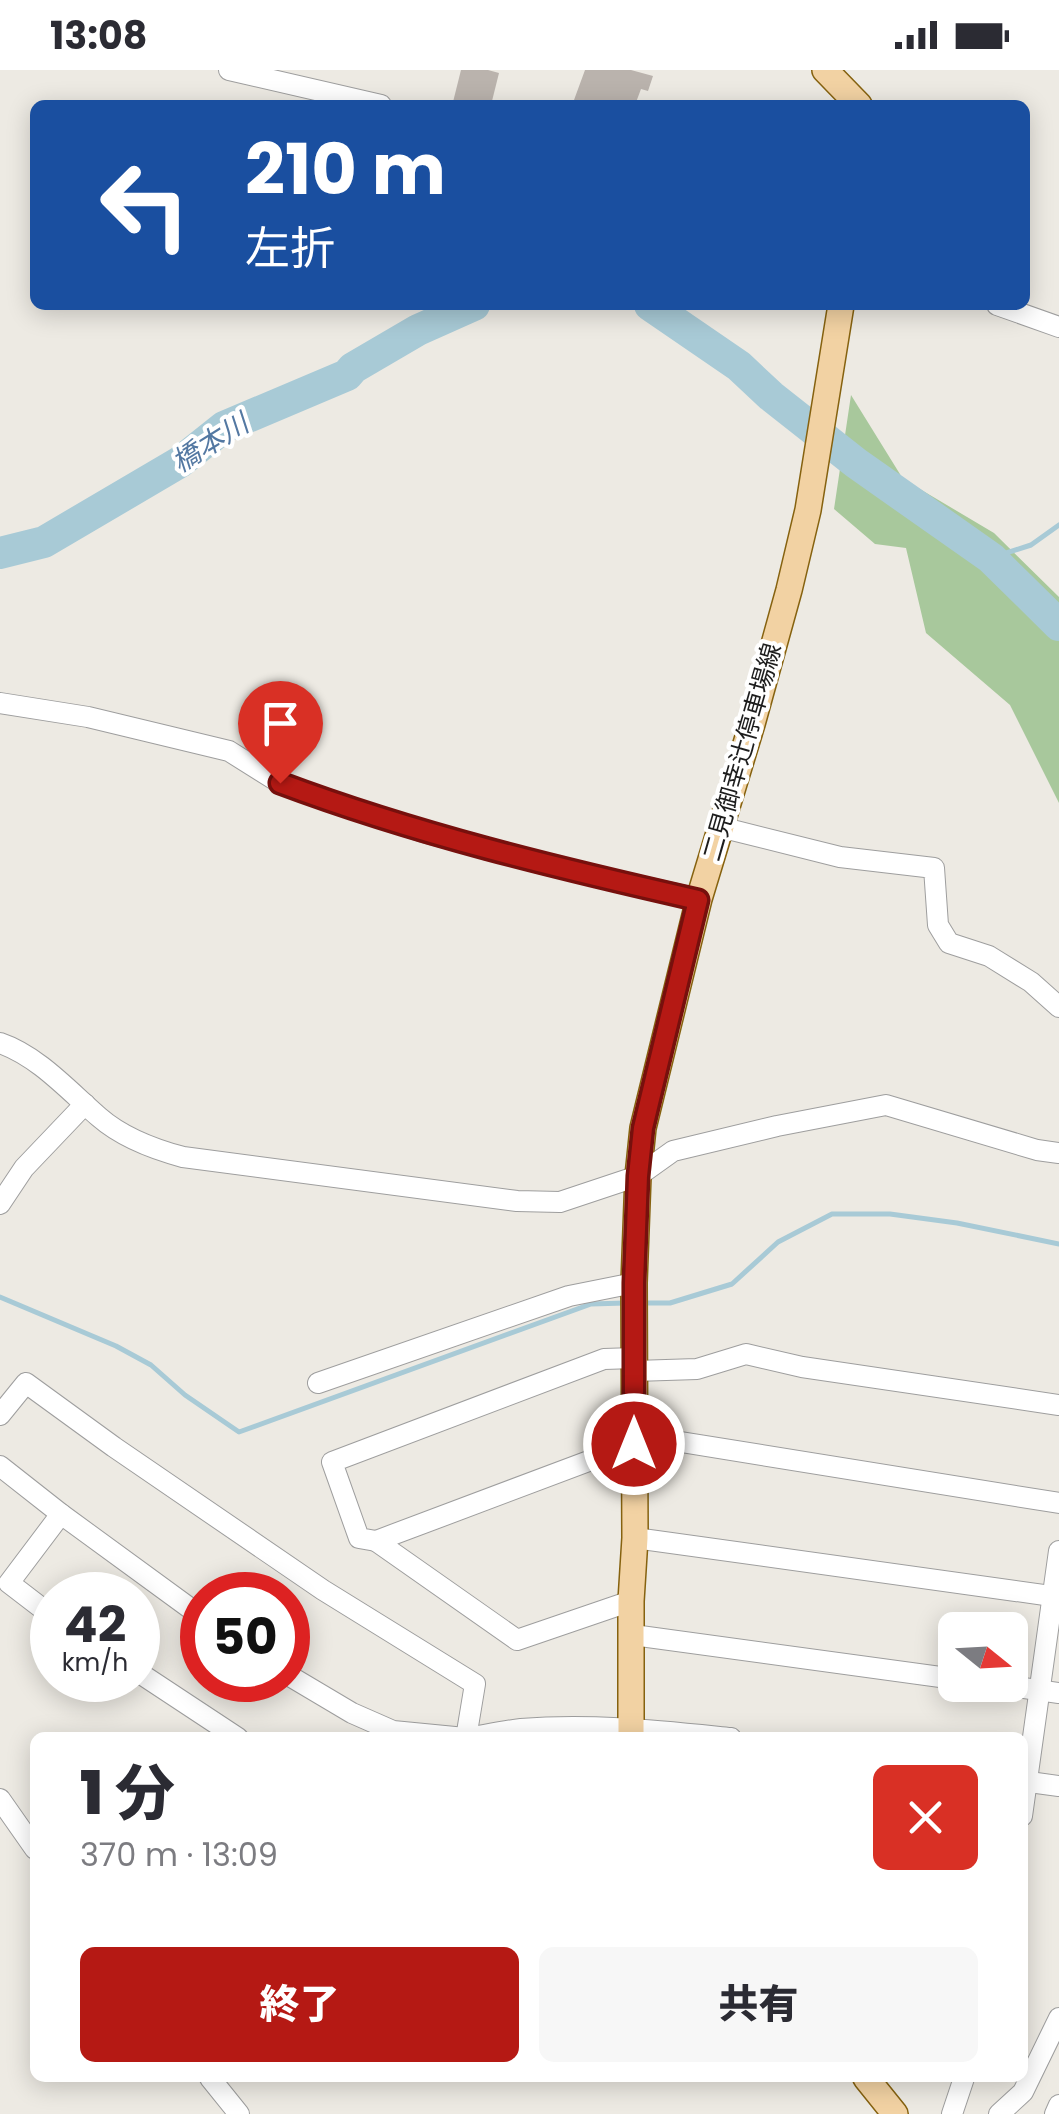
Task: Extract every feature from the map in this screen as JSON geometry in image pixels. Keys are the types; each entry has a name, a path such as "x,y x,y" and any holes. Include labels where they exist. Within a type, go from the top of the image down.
{"main road":[{"path":"825,70 855,100"},
{"name":"二見御幸辻停車場線","path":"634,1732 634,1285 643,1128 698,900 789,590 808,510 839,310"},
{"path":"869,2082 895,2114"}],"street":[{"path":"229,70 359,100"},
{"path":"1011,310 1059,327"},
{"path":"0,703 88,717 200,743 228,752 280,783 406,827 698,900"},
{"path":"720,827 840,857 934,868 938,925 948,943 988,956 1059,1006"},
{"path":"0,1043 14,1048 101,1120 146,1147 182,1157 518,1201 560,1202 638,1176 672,1151 886,1105 1059,1153"},
{"path":"0,1204 24,1168 85,1104"},
{"path":"318,1383 569,1296 634,1285"},
{"path":"631,1601 517,1640 376,1541 359,1538 332,1462 604,1359 696,1369 746,1354 802,1368 1059,1404"},
{"path":"0,1415 26,1383 323,1590 475,1684 467,1732"},
{"path":"376,1541 634,1444 681,1442 1059,1503"},
{"path":"0,1466 180,1601"},
{"path":"30,1600 8,1583 61,1514"},
{"path":"635,1538 1055,1596"},
{"path":"1028,1773 1049,1691 1059,1550"},
{"path":"633,1635 938,1677"},
{"path":"310,1688 352,1713 403,1732"},
{"path":"160,1690 212,1731"},
{"path":"502,1732 554,1732"},
{"path":"1028,1781 1059,1786"},
{"path":"0,1799 30,1842"},
{"path":"1000,2114 1022,2092 1053,2049 1059,2018"},
{"path":"213,2082 239,2114"},
{"path":"952,2114 963,2082"},
{"path":"1055,2114 1059,2105"}],"green space":[{"path":"851,395 903,479 994,533 1059,597 1059,803 1010,705 926,633 906,548 875,544 834,509"}],"building":[{"path":"461,70 499,73 492,100 454,100"},
{"path":"585,70 631,70 653,76 648,91 641,89 637,100 574,100"}],"waterway":[{"name":"橋本川","path":"0,553 44,542 180,462 224,427 347,375 418,330 463,310"},
{"name":"橋本川","path":"657,310 739,366 856,463 991,558 1059,625"},
{"path":"991,558 1031,545 1059,525"},
{"path":"641,1303 670,1303 732,1284 778,1242 832,1214 890,1214 1059,1244"},
{"path":"0,1297 151,1365 185,1395 239,1432 591,1304 625,1303"}],"route":[{"path":"280,783 424,832 698,900 643,1128 634,1283 634,1444"}]}
